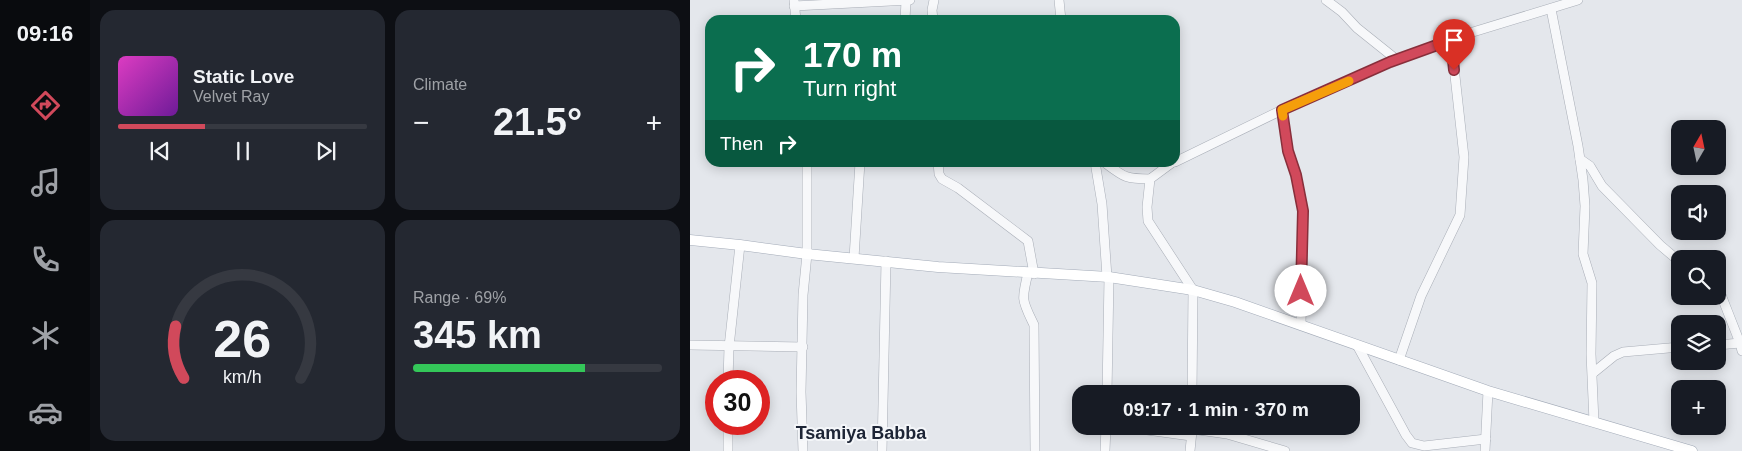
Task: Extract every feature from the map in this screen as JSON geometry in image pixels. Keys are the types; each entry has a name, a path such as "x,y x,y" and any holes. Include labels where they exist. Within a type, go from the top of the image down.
{"main road":[{"path":"690,240 938,267 1031,274 1108,277 1193,290 1235,302 1488,391 1692,451"}],"street":[{"path":"794,3 908,0 906,15"},
{"path":"932,15 934,0"},
{"path":"1059,0 1060,15"},
{"path":"1326,0 1397,60"},
{"path":"1180,159 1282,110 1397,60 1498,24 1578,0"},
{"path":"1557,5 1580,159 1585,206 1583,254 1592,283 1591,354 1594,422"},
{"path":"1399,360 1421,296 1456,225 1461,208 1464,157 1451,40"},
{"path":"1282,110 1288,151 1296,175 1303,211 1301,325"},
{"path":"1580,159 1590,166 1602,186 1671,254"},
{"path":"803,451 803,294 807,254 807,167"},
{"path":"854,258 860,167"},
{"path":"938,167 942,179 958,188 1028,241 1031,274 1023,297 1024,308 1034,325 1035,451"},
{"path":"1097,167 1108,277 1107,385"},
{"path":"1111,167 1124,177 1150,179 1167,167"},
{"path":"1150,179 1147,207 1148,221 1193,290 1192,385"},
{"path":"728,370 740,244"},
{"path":"882,451 886,261"},
{"path":"1725,305 1741,347 1726,346"},
{"path":"690,345 803,347"},
{"path":"1357,345 1406,435 1412,442 1424,446 1486,439"},
{"path":"1593,373 1614,356 1623,352 1671,348"},
{"path":"1485,451 1488,391"},
{"path":"728,435 728,451"},
{"path":"1105,451 1106,435"},
{"path":"1190,451 1192,435"},
{"path":"1230,435 1285,451"}],"slow traffic":[{"path":"1283,116 1282,110 1349,81"}],"district":[{"name":"Tsamiya Babba","path":"861,433"}],"route":[{"path":"1301,291 1303,211 1296,175 1288,151 1282,110 1390,62 1451,40 1454,70"}]}
